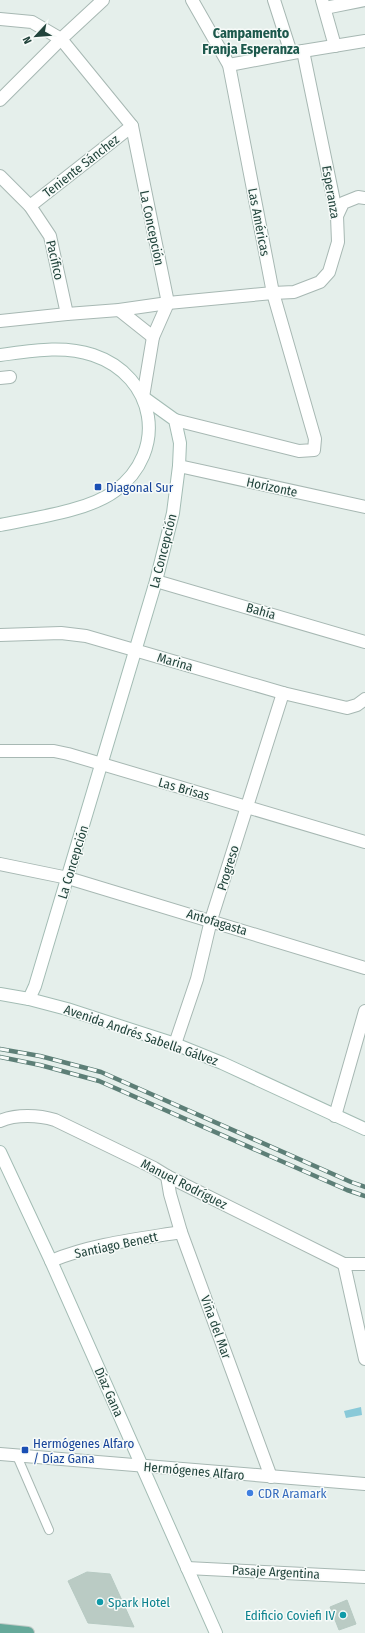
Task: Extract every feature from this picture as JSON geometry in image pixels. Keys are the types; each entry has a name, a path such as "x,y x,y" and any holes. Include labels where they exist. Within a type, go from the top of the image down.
{"main road":[{"path":"0,1630 28,1633"}],"street":[{"path":"0,100 60,39 103,0"},
{"name":"Las Américas","path":"175,420 299,451 314,450 315,439 273,293 229,65 192,0"},
{"name":"Esperanza","path":"0,321 119,310 168,303 294,292 320,282 329,272 338,242 337,216 297,52 274,0"},
{"path":"336,46 323,4 365,0"},
{"name":"La Concepción","path":"0,19 32,22 60,39 132,126 168,303"},
{"path":"229,65 365,41"},
{"name":"Teniente Sánchez","path":"30,206 132,126"},
{"name":"Pacífico","path":"0,176 30,206 50,236 67,314"},
{"path":"337,216 343,203 358,197 365,198"},
{"path":"143,397 153,337 168,303"},
{"path":"119,310 153,337"},
{"path":"0,355 58,349 88,353 111,362 126,373 143,397 148,419 149,434 146,448 140,462 132,474 119,488 108,496 92,503 0,526"},
{"path":"143,397 175,420"},
{"name":"La Concepción","path":"29,999 35,986 68,878 156,581 173,513 179,466 180,443 175,420"},
{"name":"Horizonte","path":"179,466 365,507"},
{"name":"Bahía","path":"156,581 365,642"},
{"name":"Marina","path":"0,635 73,634 86,636 283,693 347,708 357,705 365,699"},
{"name":"Progreso","path":"175,1044 197,979 211,920 283,693"},
{"name":"Las Brisas","path":"0,751 54,751 365,842"},
{"name":"Antofagasta","path":"0,864 68,878 211,920 365,968"},
{"name":"Avenida Andrés Sabella Gálvez","path":"1,997 29,999 68,1009 175,1044 222,1063 365,1129"},
{"path":"335,1116 365,1011"},
{"name":"Manuel Rodríguez","path":"0,1121 7,1118 42,1116 55,1120 344,1264 365,1264"},
{"name":"Díaz Gana","path":"0,1152 51,1261 216,1633"},
{"name":"Viña del Mar","path":"167,1176 170,1194 182,1232 271,1477"},
{"name":"Santiago Benett","path":"51,1261 70,1253 90,1248 182,1232"},
{"path":"344,1264 365,1359"},
{"name":"Hermógenes Alfaro","path":"0,1454 142,1467 365,1484"},
{"name":"Pasaje Argentina","path":"187,1568 365,1577"}],"lane":[{"path":"17,1456 49,1530"}],"water":[{"path":"361,1407 362,1415 346,1418 344,1411"}],"building":[{"name":"Spark Hotel","path":"87,1572 110,1574 134,1627 88,1623 68,1581"},
{"name":"Edificio Coviefi IV","path":"347,1600 356,1624 339,1630 330,1607"}],"railway":[{"path":"0,1049 40,1056 101,1072 365,1187"},
{"path":"0,1057 40,1065 99,1081 347,1190 365,1196"}],"place":[{"name":"Diagonal Sur","path":"98,487"},
{"name":"Hermógenes Alfaro / Díaz Gana","path":"25,1450"},
{"name":"CDR Aramark","path":"250,1493"},
{"name":"Spark Hotel","path":"100,1602"},
{"name":"Edificio Coviefi IV","path":"343,1615"}],"district":[{"name":"Campamento Franja Esperanza","path":"251,42"}]}
